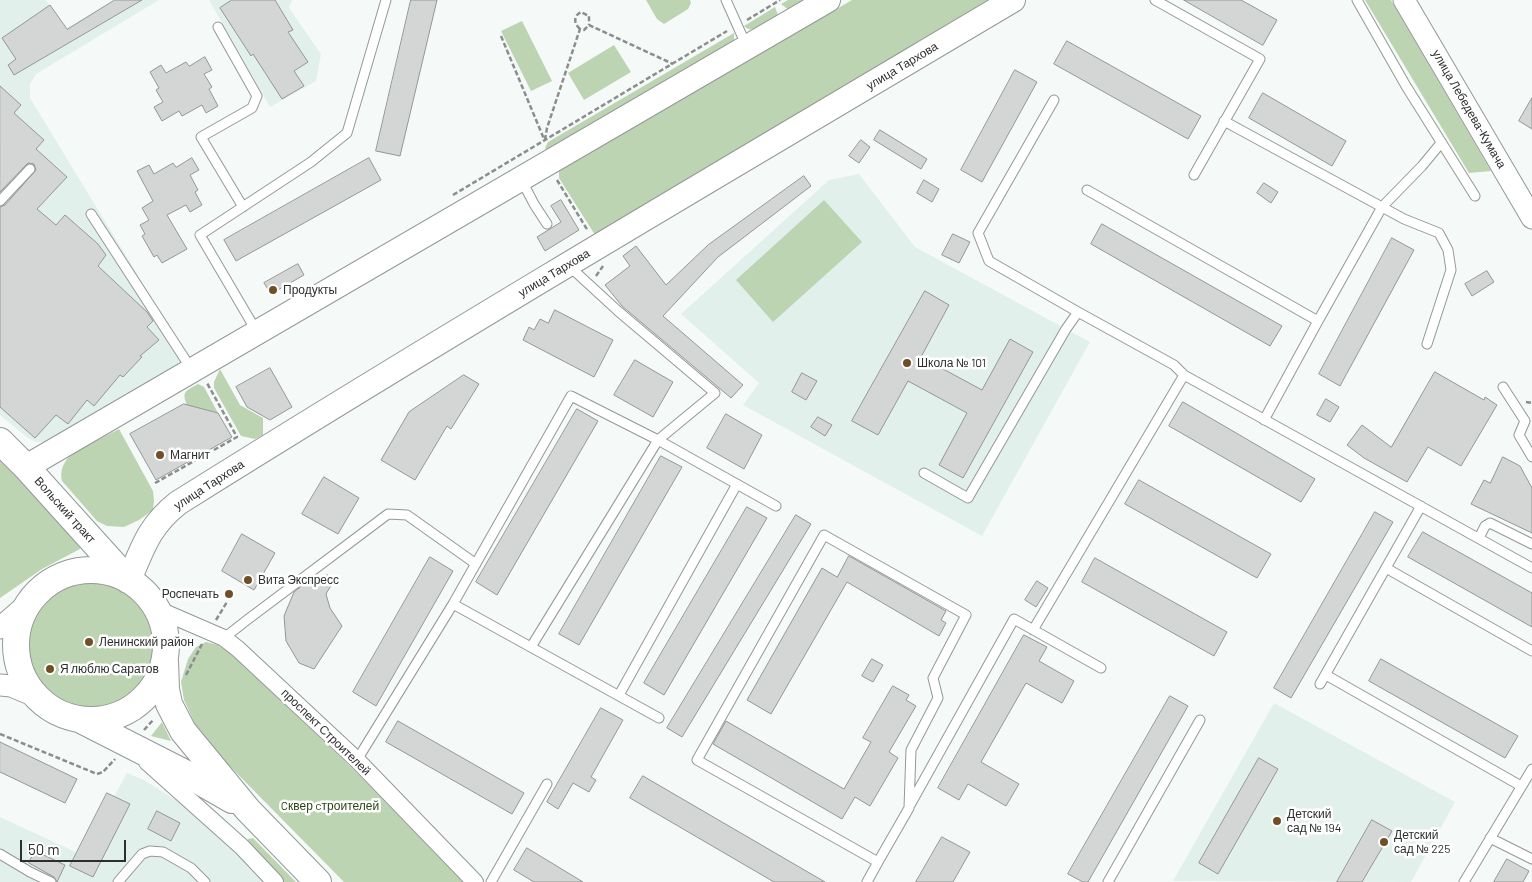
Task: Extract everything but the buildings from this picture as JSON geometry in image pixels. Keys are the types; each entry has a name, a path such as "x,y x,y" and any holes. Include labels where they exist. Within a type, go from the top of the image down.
{"main road":[{"path":"26,467 828,0"},
{"name":"улица Тархова","path":"129,580 146,541 156,524 166,512 178,503 567,264 1013,0"},
{"name":"Вольский тракт","path":"0,441 129,580"},
{"path":"19,685 17,637 21,618 30,601 41,590 54,580 76,572 99,571 129,580 145,592 157,609 164,626 166,643 174,670 166,689 169,704 183,730 248,810 318,882"},
{"path":"0,655 19,685 48,707 64,716 80,720 183,772 248,810"},
{"path":"80,720 104,719 127,712 151,691 160,677 174,670"}],"street":[{"name":"улица Лебедева-Кумача","path":"1404,0 1532,218"},
{"path":"0,628 30,601"},
{"name":"проспект Строителей","path":"157,609 224,638 238,649 357,760 475,882"},
{"path":"128,745 242,848 276,882"}],"lane":[{"path":"257,332 200,235 311,162 346,133 386,0"},
{"path":"726,0 748,47"},
{"path":"1156,0 1260,58 1194,175"},
{"path":"1357,0 1406,86 1475,196"},
{"path":"218,27 258,96 252,108 201,137 243,207"},
{"path":"1054,100 978,233 989,261 1174,365 1184,375 1532,568"},
{"path":"1224,122 1404,219 1439,233 1448,250 1450,270 1427,344"},
{"path":"1264,420 1382,207 1422,166 1441,143"},
{"path":"0,201 30,169"},
{"path":"521,179 546,224"},
{"path":"1088,190 1318,322"},
{"path":"91,214 192,370"},
{"path":"531,647 658,440 715,393 618,311 567,264"},
{"path":"924,473 968,498 1066,329 1078,312"},
{"path":"1033,630 1184,375"},
{"path":"1503,387 1528,422 1519,434 1532,457"},
{"path":"357,760 453,604 571,396 658,440 776,506"},
{"path":"619,696 737,484"},
{"path":"1320,684 1421,506"},
{"path":"224,638 388,514 408,516 476,564"},
{"path":"1479,538 1485,526 1490,523 1532,544"},
{"path":"878,862 697,760 824,535 966,615 933,678 938,698 911,750 909,808"},
{"path":"1386,568 1532,650"},
{"path":"453,604 659,718"},
{"path":"867,882 1014,619 1101,668"},
{"path":"1326,675 1521,786"},
{"path":"1108,882 1200,720"},
{"path":"1464,882 1532,769"},
{"path":"491,882 547,784"},
{"path":"1490,838 1532,860"},
{"path":"118,882 142,854 150,851 163,852 192,868 205,882"},
{"path":"1,855 51,882"}],"path":[{"path":"453,195 780,0"},
{"path":"580,29 575,22 575,18 581,12 588,16 589,25"},
{"path":"589,25 673,64"},
{"path":"580,29 584,30 589,25"},
{"path":"545,140 547,128 580,29"},
{"path":"501,36 545,140"},
{"path":"554,174 592,237"},
{"path":"588,284 602,268 605,259"},
{"path":"155,483 238,437 206,380 192,370"},
{"path":"194,462 196,466"},
{"path":"174,670 208,631 227,602"},
{"path":"0,734 97,774 103,772 169,704"}],"shaded area":[{"path":"0,0 46,0 66,29 115,0 159,0 36,74 30,84 30,98 190,361 46,442 36,442 28,438 0,415"},
{"path":"209,0 292,0 289,8 321,54 316,81 270,107"},
{"name":"Школа № 101","path":"859,174 915,247 1090,342 982,536 743,405 759,383 681,314 829,180"},
{"name":"Детский сад № 194","path":"1274,703 1455,802 1411,882 1173,881"},
{"path":"127,773 144,780 190,809 219,834 264,882 0,882 0,817 82,855"}],"green space":[{"path":"646,0 690,0 691,3 688,9 664,24 657,19"},
{"path":"788,0 804,0 789,10 781,4"},
{"path":"852,0 991,0 595,235 559,178 559,171"},
{"path":"1365,0 1391,0 1491,171 1469,173"},
{"path":"775,7 778,15 777,18 752,30 744,26"},
{"path":"522,21 552,81 531,91 501,31"},
{"path":"734,33 734,43 547,153 545,148 548,142"},
{"path":"614,45 631,72 584,100 568,73"},
{"path":"824,200 862,242 773,322 736,280"},
{"path":"220,369 240,405 263,418 263,435 255,439 241,436 214,388 214,382"},
{"path":"198,384 204,387 218,413 187,405 184,397 186,392"},
{"path":"119,429 153,491 154,500 153,510 139,520 124,527 107,526 97,521 62,481 61,475 67,459"},
{"path":"0,455 82,544 80,549 42,569 0,598"},
{"path":"91,582 104,583 116,587 136,601 150,621 154,633 154,659 150,671 136,691 116,705 104,709 91,710 78,709 66,705 46,691 32,671 28,659 27,646 28,633 32,621 46,601 66,587 78,583"},
{"name":"Cквер cтроителей","path":"206,642 218,645 230,653 351,767 463,882 344,882 201,737 184,700 181,682 188,659 196,647"},
{"path":"162,722 171,741 151,736"},
{"path":"253,838 296,882 284,882 246,843 248,839"}],"place":[{"name":"Продукты","path":"273,290"},
{"name":"Школа № 101","path":"907,363"},
{"name":"Магнит","path":"160,455"},
{"name":"Вита Экспресс","path":"248,580"},
{"name":"Роспечать","path":"229,594"},
{"name":"Ленинский район","path":"89,642"},
{"name":"Я люблю Саратов","path":"50,669"},
{"name":"Детский сад № 194","path":"1277,821"},
{"name":"Детский сад № 225","path":"1384,842"}]}
